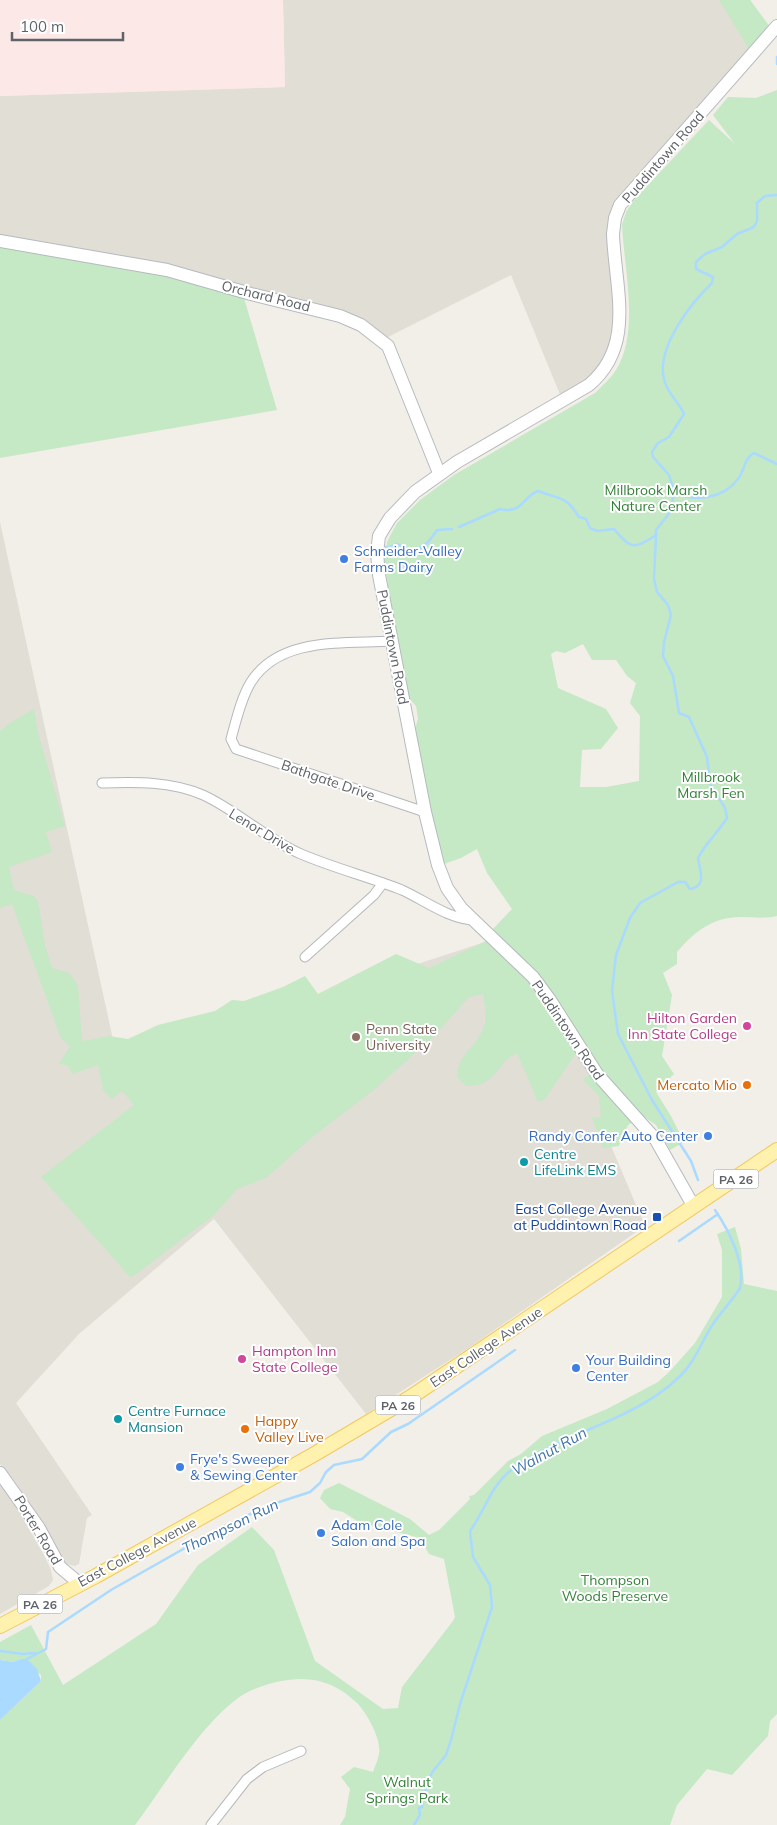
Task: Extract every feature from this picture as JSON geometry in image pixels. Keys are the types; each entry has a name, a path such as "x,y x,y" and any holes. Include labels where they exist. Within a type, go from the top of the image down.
{"main road":[{"name":"East College Avenue","path":"0,1626 313,1455 411,1397 777,1150"}],"street":[{"name":"Puddintown Road","path":"694,1207 656,1140 597,1074 550,1000 532,977 461,908 447,888 438,865 426,812 379,575 377,553 380,536 398,509 439,473 589,385 606,368 613,357 619,336 613,234 615,218 620,205 777,26"},
{"name":"Orchard Road","path":"0,242 167,270 251,294 340,316 361,326 388,346 439,473"},
{"name":"Bathgate Drive","path":"392,640 303,647 272,658 250,683 230,739 236,749 426,812"},
{"name":"Lenor Drive","path":"102,783 138,782 170,786 204,796 271,839 301,854 383,883 432,905 451,916 475,920"},
{"path":"305,957 374,896 383,883"},
{"name":"Porter Road","path":"0,1473 39,1528 60,1567 79,1583"},
{"path":"211,1825 247,1779 272,1762 301,1751"}],"shaded area":[{"path":"0,0 283,0 285,87 0,96"},
{"path":"283,0 750,0 770,28 620,199 613,279 614,342 592,377 561,397 511,275 386,338 376,331 0,236 0,96 285,87"},
{"name":"Penn State University","path":"0,522 114,1044 317,997 491,940 526,973 599,1080 603,1127 645,1226 467,1349 366,1414 214,1219 79,1334 16,1403 92,1515 87,1518 79,1564 75,1566 66,1564 60,1559 31,1505 0,1464"},
{"path":"0,1485 17,1508 44,1555 51,1570 53,1580 49,1586 0,1614"}],"green space":[{"path":"719,0 750,0 773,31 749,49"},
{"name":"Millbrook Marsh Nature Center","path":"777,90 777,916 731,918 705,927 677,952 677,964 663,973 672,995 662,1056 674,1074 656,1092 684,1142 670,1150 656,1125 643,1116 628,1125 619,1146 603,1148 592,1118 601,1117 599,1096 583,1080 597,1068 530,966 493,929 512,909 487,873 477,849 461,858 444,864 431,818 415,729 418,719 416,706 407,696 384,562 387,542 397,523 420,500 454,475 595,393 616,370 623,355 629,319 622,225 626,212 634,200 709,120 735,144 713,115 728,97 756,98","holes":["583,644 592,660 616,660 627,676 636,683 630,703 640,716 639,781 606,787 580,787 582,750 601,749 618,728 606,709 558,688 551,654 556,651 565,653"]},
{"path":"0,244 247,287 244,298 277,410 0,458"},
{"path":"34,709 38,733 65,826 46,832 52,852 9,867 14,890 34,896 38,901 45,945 52,968 69,973 78,985 82,1041 109,1036 128,1039 158,1025 215,1011 232,1000 244,1001 283,987 305,976 318,994 396,954 429,968 486,941 520,970 532,984 576,1053 545,1099 538,1102 517,1053 509,1058 484,1083 466,1086 457,1077 460,1062 480,1036 485,1021 486,1012 483,994 469,997 435,1035 375,1089 311,1138 266,1178 237,1189 214,1215 131,1278 41,1177 134,1105 122,1091 112,1099 103,1090 98,1065 73,1074 67,1065 59,1064 70,1046 61,1038 12,904 0,908 0,731"},
{"name":"Thompson Woods Preserve","path":"735,1227 741,1249 744,1284 777,1291 777,1714 770,1721 768,1736 732,1775 707,1769 677,1805 670,1825 340,1825 345,1817 350,1789 341,1777 354,1767 373,1772 379,1754 376,1734 365,1713 357,1703 342,1691 326,1683 298,1679 275,1682 256,1688 238,1698 224,1710 196,1740 135,1825 0,1825 0,1720 41,1681 41,1675 21,1659 13,1662 0,1660 0,1642 31,1625 63,1685 156,1624 198,1565 252,1527 274,1550 315,1661 383,1709 398,1708 402,1687 455,1617 444,1559 429,1554 420,1538 359,1522 343,1512 330,1509 320,1498 324,1490 339,1483 410,1519 429,1535 439,1530 470,1499 469,1496 474,1495 508,1461 521,1454 542,1436 607,1409 658,1382 671,1370 695,1343 722,1297 722,1250 717,1234"}],"water":[{"path":"27,1659 37,1669 41,1681 0,1720 0,1660 13,1662"}],"waterway":[{"path":"777,57 777,64"},
{"path":"777,195 765,196 757,203 757,221 754,227 737,234 722,247 705,254 696,262 696,269 713,277 712,283 695,301 678,324 666,350 663,362 666,386 684,414 669,437 658,443 652,452 653,457 669,475 674,492 700,498 717,495 732,486 740,476 746,461 754,453 777,464"},
{"path":"459,527 500,509 508,510 518,507 538,491 566,501 579,517 586,519 590,528 597,531 614,529 629,544 638,545 656,535"},
{"name":"Thompson Run","path":"674,492 671,511 656,530 654,579 657,592 668,605 671,615 664,642 663,656 673,676 679,713 689,717 707,757 710,784 725,808 727,818 698,858 701,876 699,884 690,889 685,882 678,882 640,903 630,918 616,955 612,991 618,1034 652,1100 691,1161 698,1180"},
{"path":"382,546 388,548 397,544 411,549 421,548 437,530 452,529"},
{"name":"Walnut Run","path":"414,1825 420,1815 419,1808 422,1807 427,1782 446,1755 460,1704 492,1607 490,1585 473,1557 470,1531 498,1484 510,1471 551,1446 639,1406 678,1378 689,1366 713,1324 740,1288 740,1268 735,1247 715,1210"},
{"path":"679,1241 718,1214"},
{"name":"Thompson Run","path":"27,1659 46,1649 48,1632 111,1590 215,1531 267,1506 310,1492 334,1465 362,1459 391,1432 408,1424 515,1350"},
{"path":"0,1651 23,1654 35,1653"}],"place":[{"name":"Schneider-Valley Farms Dairy","path":"344,559"},
{"name":"Hilton Garden Inn State College","path":"747,1026"},
{"name":"Penn State University","path":"356,1037"},
{"name":"Mercato Mio","path":"747,1085"},
{"name":"Randy Confer Auto Center","path":"708,1136"},
{"name":"Centre LifeLink EMS","path":"524,1162"},
{"name":"East College Avenue at Puddintown Road","path":"657,1217"},
{"name":"Hampton Inn State College","path":"242,1359"},
{"name":"Your Building Center","path":"576,1368"},
{"name":"Centre Furnace Mansion","path":"118,1419"},
{"name":"Happy Valley Live","path":"245,1429"},
{"name":"Frye's Sweeper & Sewing Center","path":"180,1467"},
{"name":"Adam Cole Salon and Spa","path":"321,1533"}],"park label":[{"name":"Millbrook Marsh Fen","path":"711,786"},
{"name":"Walnut Springs Park","path":"407,1790"}]}
